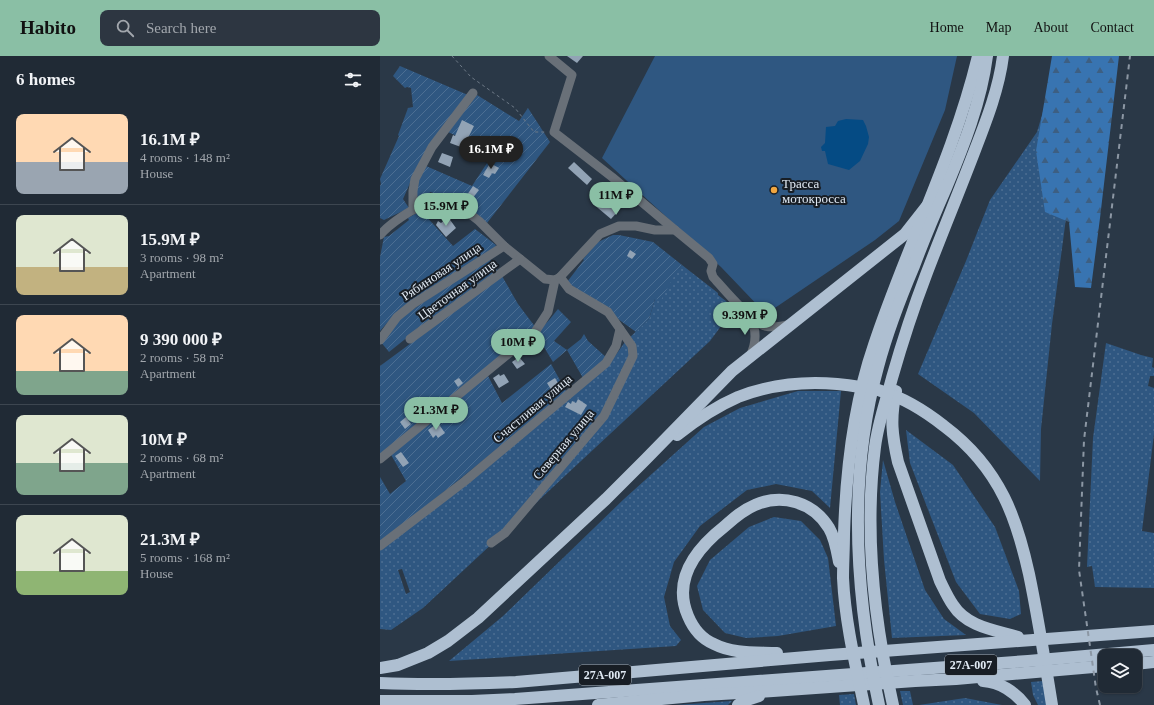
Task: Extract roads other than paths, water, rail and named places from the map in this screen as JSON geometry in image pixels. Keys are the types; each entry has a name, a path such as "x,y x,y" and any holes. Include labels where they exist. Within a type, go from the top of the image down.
{"highway":[{"path":"843,579 847,476 850,446 858,400 878,333 954,136 978,56"},
{"path":"879,705 867,646 858,560 858,488 866,420 878,367 888,335 913,267 969,130 980,92 987,56"},
{"path":"893,705 876,612 872,557 872,472 878,430 904,337 926,275 988,117 1004,56"},
{"path":"380,668 398,665 438,648 478,618 646,460 732,371 905,234 927,206"},
{"path":"904,337 902,361 892,407 892,433 902,477 940,581 954,607 968,620 985,628 1025,640"},
{"path":"646,460 701,417 720,406 738,398 775,387 792,384 847,384 880,390 905,401 935,419 965,444 979,459 992,476 1004,496 1015,522 1022,545 1036,606 1052,705"},
{"path":"826,655 731,651 702,637 690,621 683,602 682,593 687,571 700,550 719,531 746,509 764,501 785,500 796,502 815,512 830,529 843,579 849,631 864,705"},
{"name":"27А-007","path":"380,683 419,685 516,682 826,655 1154,631"},
{"name":"27А-007","path":"380,701 472,701 515,699 832,675 915,675 1028,661 1154,650"},
{"path":"1142,663 1154,662"},
{"path":"956,679 1098,667"},
{"path":"598,705 704,695 833,687 915,675 991,682 1005,687 1015,694 1025,705"},
{"path":"738,705 744,701 773,691"}],"street":[{"path":"549,56 572,75 554,132 612,177 709,258 713,264 711,271 713,277 756,322 765,326 780,326 792,323"},
{"path":"412,210 415,179 432,147 473,93"},
{"path":"380,235 385,229 412,210 433,198 457,204 479,221 520,260 546,279 557,278"},
{"path":"380,459 535,332 548,312 557,278 600,234 619,226 636,226 660,230 675,230"},
{"name":"Рябиновая улица","path":"380,340 397,317 413,304 504,246"},
{"name":"Цветочная улица","path":"410,339 520,260"},
{"path":"557,278 568,289 608,312 620,329"},
{"path":"749,316 754,324 756,338 750,356"},
{"name":"Северная улица","path":"490,543 505,533 604,416 633,356 632,346 620,329"},
{"name":"Счастливая улица","path":"380,546 465,481 606,363 616,346 620,329"}],"railway":[{"path":"1100,705 1096,688 1079,570 1084,440 1130,56"}],"place":[{"name":"Трасса мотокросса","path":"774,190"}]}
